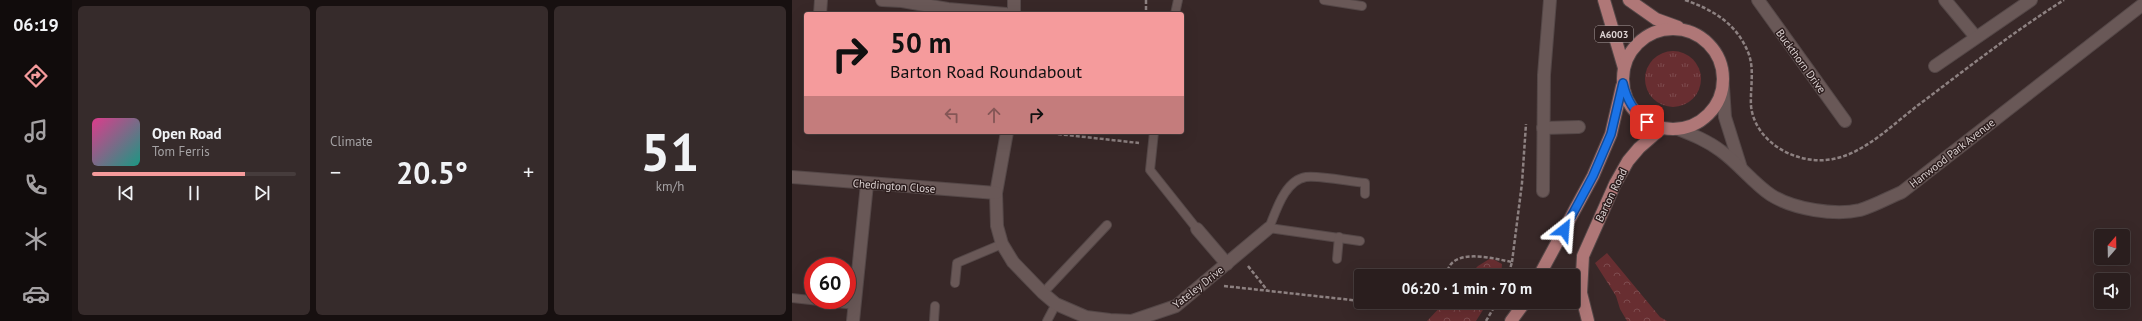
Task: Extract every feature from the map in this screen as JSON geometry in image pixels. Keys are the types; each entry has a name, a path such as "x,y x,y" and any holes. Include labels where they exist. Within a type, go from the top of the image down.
{"main road":[{"name":"A6003","path":"1604,0 1624,68"},
{"path":"1623,83 1627,98 1635,112 1647,122 1662,128 1678,129 1693,125 1706,117 1718,103 1723,87 1723,69 1717,53 1705,40 1690,31 1656,19 1628,0"},
{"path":"1543,269 1593,176 1611,134 1623,83 1624,68 1630,53 1640,41 1655,32 1672,29 1690,31"},
{"name":"Barton Road","path":"1588,321 1581,293 1583,256 1615,184 1628,161 1639,148 1662,128"},
{"path":"1511,321 1520,309"}],"street":[{"path":"820,12 821,0"},
{"path":"882,0 902,1 948,9 983,12"},
{"path":"1014,0 1014,12"},
{"path":"1543,191 1544,75 1550,0"},
{"name":"Buckthorn Drive","path":"1758,0 1845,121"},
{"path":"1945,0 1975,36"},
{"path":"1935,66 1975,36 2031,0"},
{"name":"Hanwood Park Avenue","path":"1678,129 1703,140 1721,152 1772,195 1789,204 1810,209 1830,211 1859,210 1902,192 2142,5"},
{"path":"1723,87 1725,117 1741,170"},
{"path":"1543,128 1580,127"},
{"name":"Yateley Drive","path":"1007,134 996,193 997,226 1002,244 1013,262 1043,293 1056,304 1086,316 1132,321 1176,306 1269,228"},
{"name":"Chedington Close","path":"792,177 996,193"},
{"path":"856,295 867,184"},
{"name":"Yateley Drive","path":"1197,229 1226,264"},
{"path":"854,321 855,309"}],"lane":[{"path":"1175,12 1178,0"},
{"path":"1324,0 1362,6"},
{"path":"1154,134 1150,170 1197,229"},
{"path":"1360,241 1269,228 1285,192 1297,181 1306,177 1366,183 1365,194"},
{"path":"1043,293 1107,226"},
{"path":"1336,260 1339,237"},
{"path":"955,283 957,263 1002,244"},
{"path":"792,298 804,299"},
{"path":"1047,321 1056,304"},
{"path":"934,306 934,321"}],"path":[{"path":"1146,0 1146,12"},
{"path":"1685,0 1716,13 1726,20 1739,36 1748,52 1752,68 1752,106 1755,120 1761,132 1771,143 1796,156 1810,160 1832,160 1851,153 1871,141 1953,79 2064,0"},
{"path":"1510,269 1522,183 1526,120"},
{"path":"1058,134 1140,143"},
{"path":"1449,269 1452,263 1464,257 1512,262"},
{"path":"1244,260 1267,291"},
{"path":"1218,285 1354,300"},
{"path":"1486,321 1493,309"}],"green space":[{"path":"1673,51 1688,56 1696,64 1701,79 1696,94 1688,102 1673,107 1658,102 1650,94 1645,79 1650,64 1658,56"},
{"path":"1607,253 1660,317 1667,321 1627,321 1620,309 1616,296 1595,263"},
{"path":"1491,258 1502,264 1502,269 1475,269"},
{"path":"1438,309 1484,309 1476,321 1427,321"}],"route":[{"path":"1564,230 1593,176 1611,134 1623,83 1627,98 1635,112 1647,122"}]}
